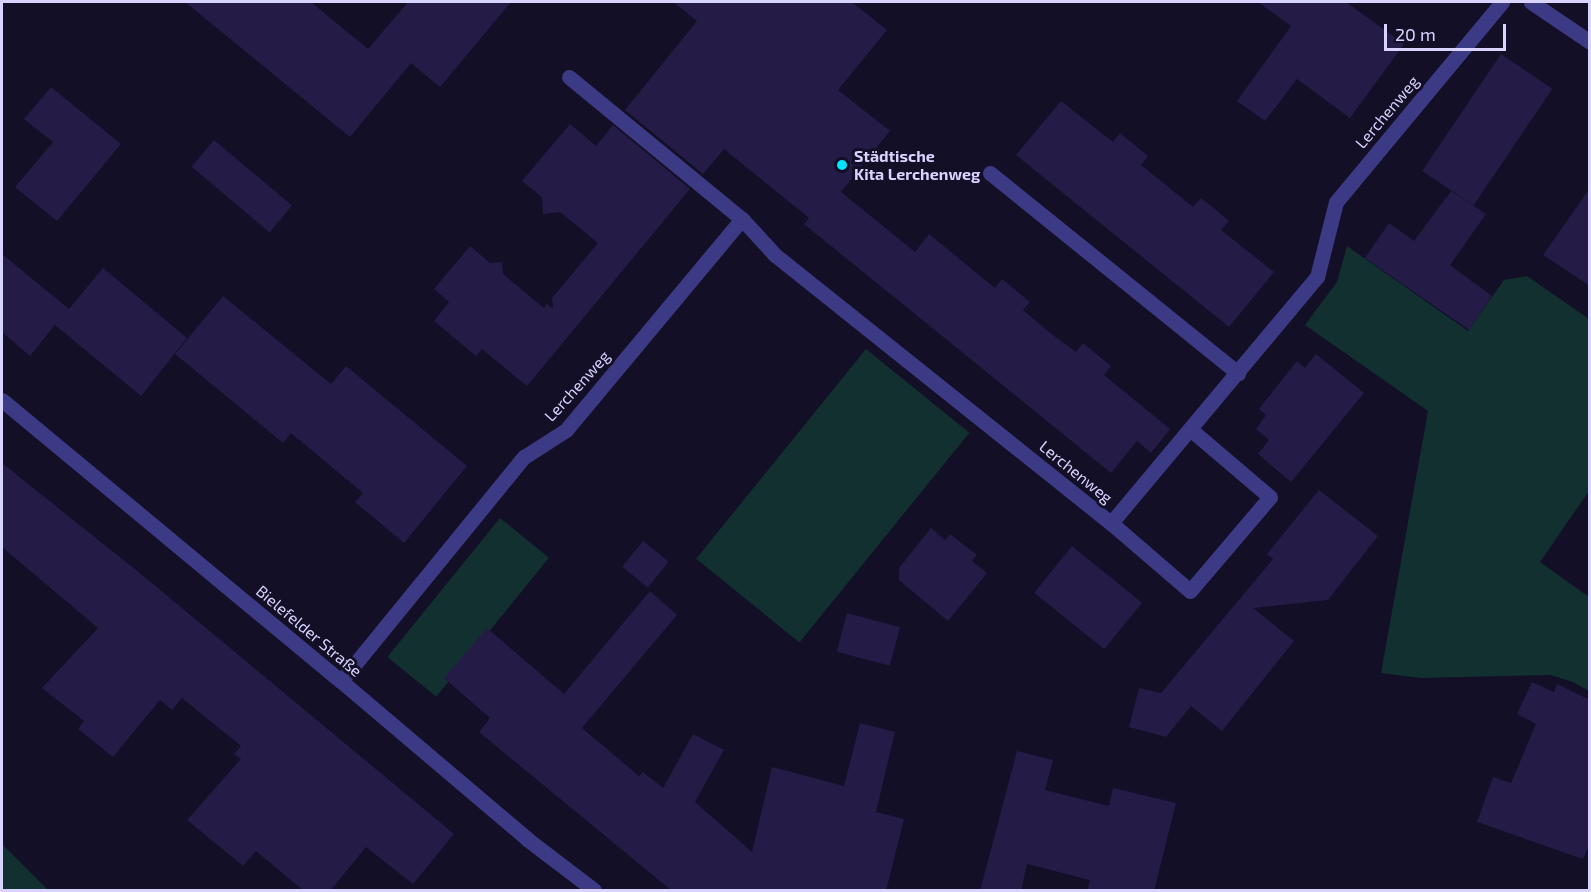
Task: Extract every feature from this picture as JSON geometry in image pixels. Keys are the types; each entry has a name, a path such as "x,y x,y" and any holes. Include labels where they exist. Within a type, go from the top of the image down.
{"street":[{"name":"Lerchenweg","path":"1111,523 1317,277 1336,202 1502,2"},
{"path":"1531,2 1590,42"},
{"name":"Lerchenweg","path":"569,76 742,219 775,255 1111,523 1190,591 1270,497 1190,429"},
{"path":"990,173 1238,373"},
{"name":"Lerchenweg","path":"342,681 524,456 566,430 742,219"},
{"name":"Bielefelder Straße","path":"2,400 342,681 527,840 594,891"}],"green space":[{"path":"1347,246 1468,331 1504,280 1527,276 1589,319 1589,491 1540,562 1589,597 1589,691 1573,682 1551,675 1421,678 1381,673 1428,411 1305,325 1337,282"},
{"path":"866,349 969,433 799,643 696,559"},
{"path":"500,518 549,558 436,697 387,657"},
{"path":"2,844 48,890 2,890"}],"building":[{"path":"185,2 311,2 368,49 408,2 511,2 440,87 411,63 350,137"},
{"path":"673,2 852,2 887,30 838,90 890,131 841,192 915,252 929,234 995,288 1002,279 1030,302 1023,310 1049,332 1076,352 1083,343 1111,366 1104,375 1170,429 1151,453 1137,441 1111,473 804,224 809,218 724,149 703,174 625,110 697,21"},
{"path":"1258,2 1346,2 1404,44 1350,118 1297,79 1265,121 1237,101 1291,26"},
{"path":"1501,54 1552,89 1474,206 1422,171"},
{"path":"51,87 121,144 57,221 15,187 53,142 24,119"},
{"path":"1061,101 1113,142 1120,133 1148,156 1141,165 1193,207 1201,198 1215,209 1229,221 1221,230 1274,272 1229,327 1016,155"},
{"path":"570,124 596,146 613,125 690,189 527,386 482,349 476,356 434,321 449,302 434,289 470,246 490,263 502,262 503,274 544,308 547,304 553,309 552,298 598,243 560,212 543,214 542,197 522,181"},
{"path":"214,140 292,206 270,232 192,167"},
{"path":"1590,188 1590,286 1543,255"},
{"path":"1451,191 1486,214 1450,265 1492,296 1469,330 1365,258 1389,223 1414,241"},
{"path":"2,254 69,309 103,268 187,338 141,396 55,325 30,356 2,332"},
{"path":"223,296 331,384 346,366 467,466 404,543 355,502 363,493 291,433 283,443 175,354"},
{"path":"1316,354 1364,393 1291,482 1258,454 1269,440 1256,429 1266,415 1259,409 1297,361 1305,368"},
{"path":"2,463 141,574 454,834 413,884 366,847 330,891 304,891 256,851 243,866 187,820 241,759 234,754 241,746 182,698 172,710 160,700 113,757 78,729 84,721 42,688 98,628 2,547"},
{"path":"1319,490 1378,536 1328,600 1253,608 1294,641 1222,731 1191,706 1166,737 1129,727 1139,688 1161,693 1273,559 1267,554"},
{"path":"931,528 945,540 950,534 977,555 972,561 987,573 948,621 899,580 899,568"},
{"path":"643,541 669,562 648,587 622,567"},
{"path":"1072,546 1142,603 1104,649 1034,593"},
{"path":"650,591 677,615 582,728 639,776 643,772 663,788 693,734 724,750 695,802 752,852 772,767 844,786 860,723 895,732 876,812 904,819 886,891 672,891 479,732 490,718 444,678 487,628 564,694"},
{"path":"847,613 900,627 890,666 837,652"},
{"path":"1532,682 1554,692 1557,684 1590,700 1590,842 1583,859 1477,822 1493,777 1511,783 1536,724 1517,714"},
{"path":"1017,751 1053,760 1045,790 1109,806 1113,788 1176,803 1154,891 1087,891 1090,880 1027,864 1021,891 980,891"}],"place":[{"name":"Städtische Kita Lerchenweg","path":"842,165"}]}
